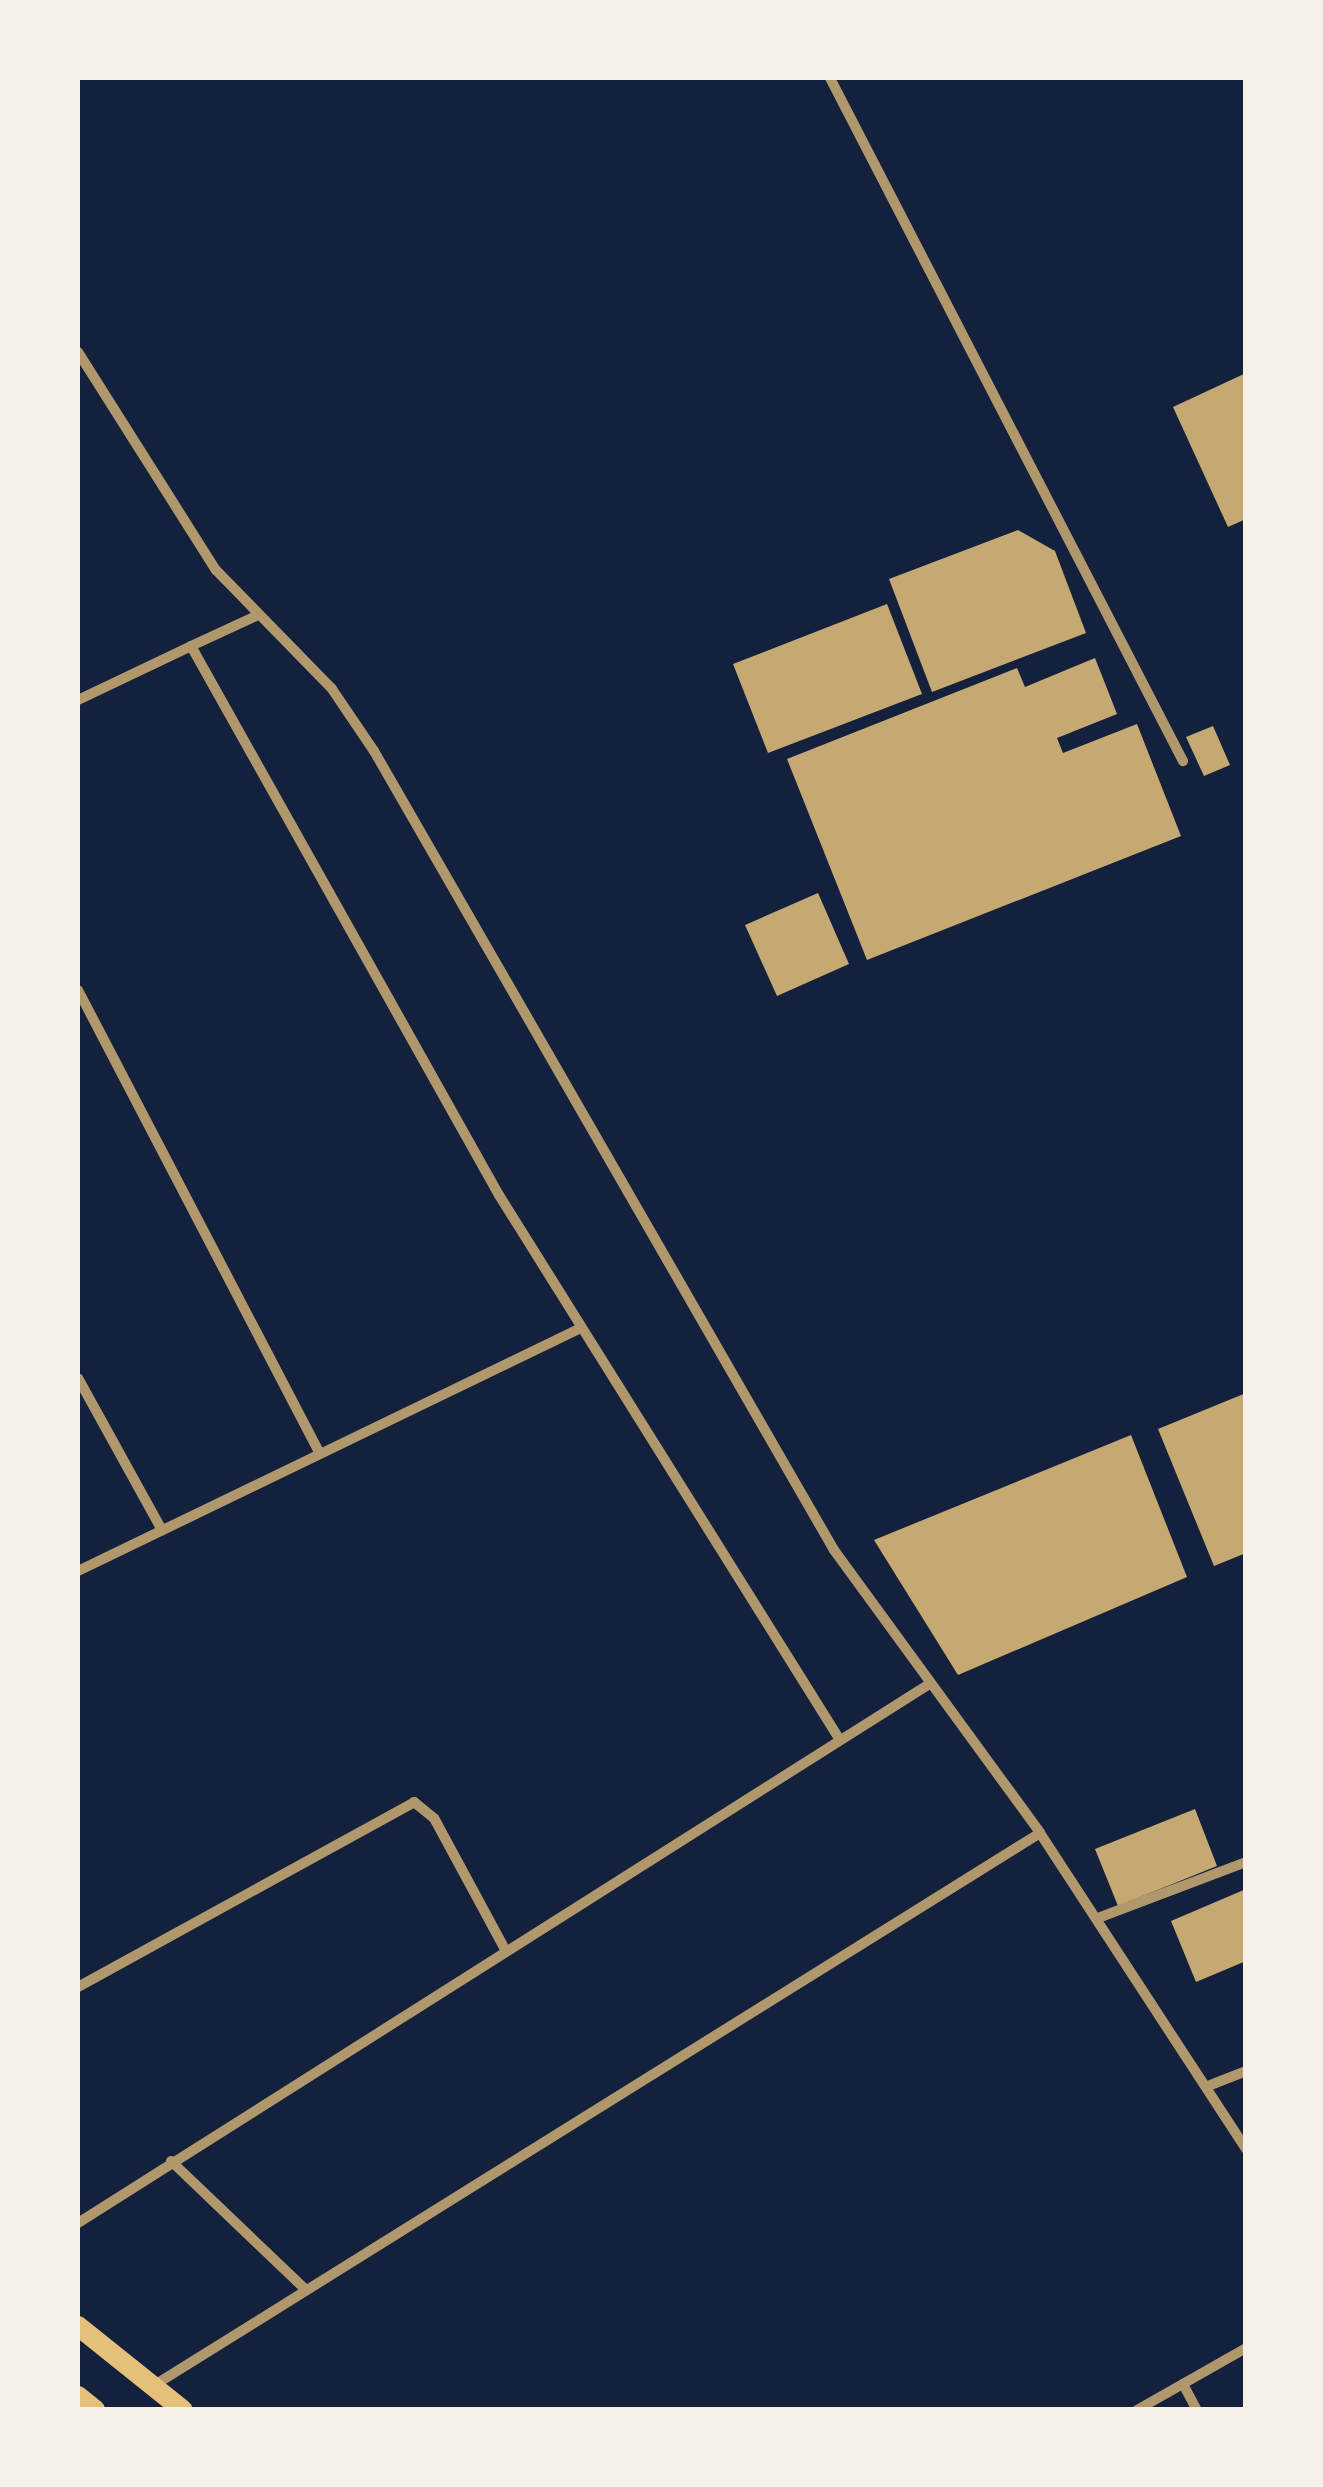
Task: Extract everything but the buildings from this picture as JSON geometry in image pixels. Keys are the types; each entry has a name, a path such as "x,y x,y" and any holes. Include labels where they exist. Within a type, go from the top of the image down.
{"main road":[{"path":"78,2326 183,2410"},
{"path":"78,2396 95,2410"}],"street":[{"path":"830,78 1183,761"},
{"path":"78,352 183,522 256,616 332,688 374,751 790,1478 926,1686 1040,1833 1098,1918 1246,2149"},
{"path":"78,700 256,616"},
{"path":"192,646 581,1328 840,1740"},
{"path":"78,990 320,1452"},
{"path":"78,1571 581,1328"},
{"path":"78,1378 162,1530"},
{"path":"78,2224 926,1686"},
{"path":"78,1987 414,1802 434,1818 506,1951"},
{"path":"154,2386 1040,1833"},
{"path":"1098,1918 1246,1862"},
{"path":"1208,2086 1246,2071"},
{"path":"172,2161 306,2290"},
{"path":"1137,2410 1246,2348"},
{"path":"1183,2384 1196,2410"}]}
